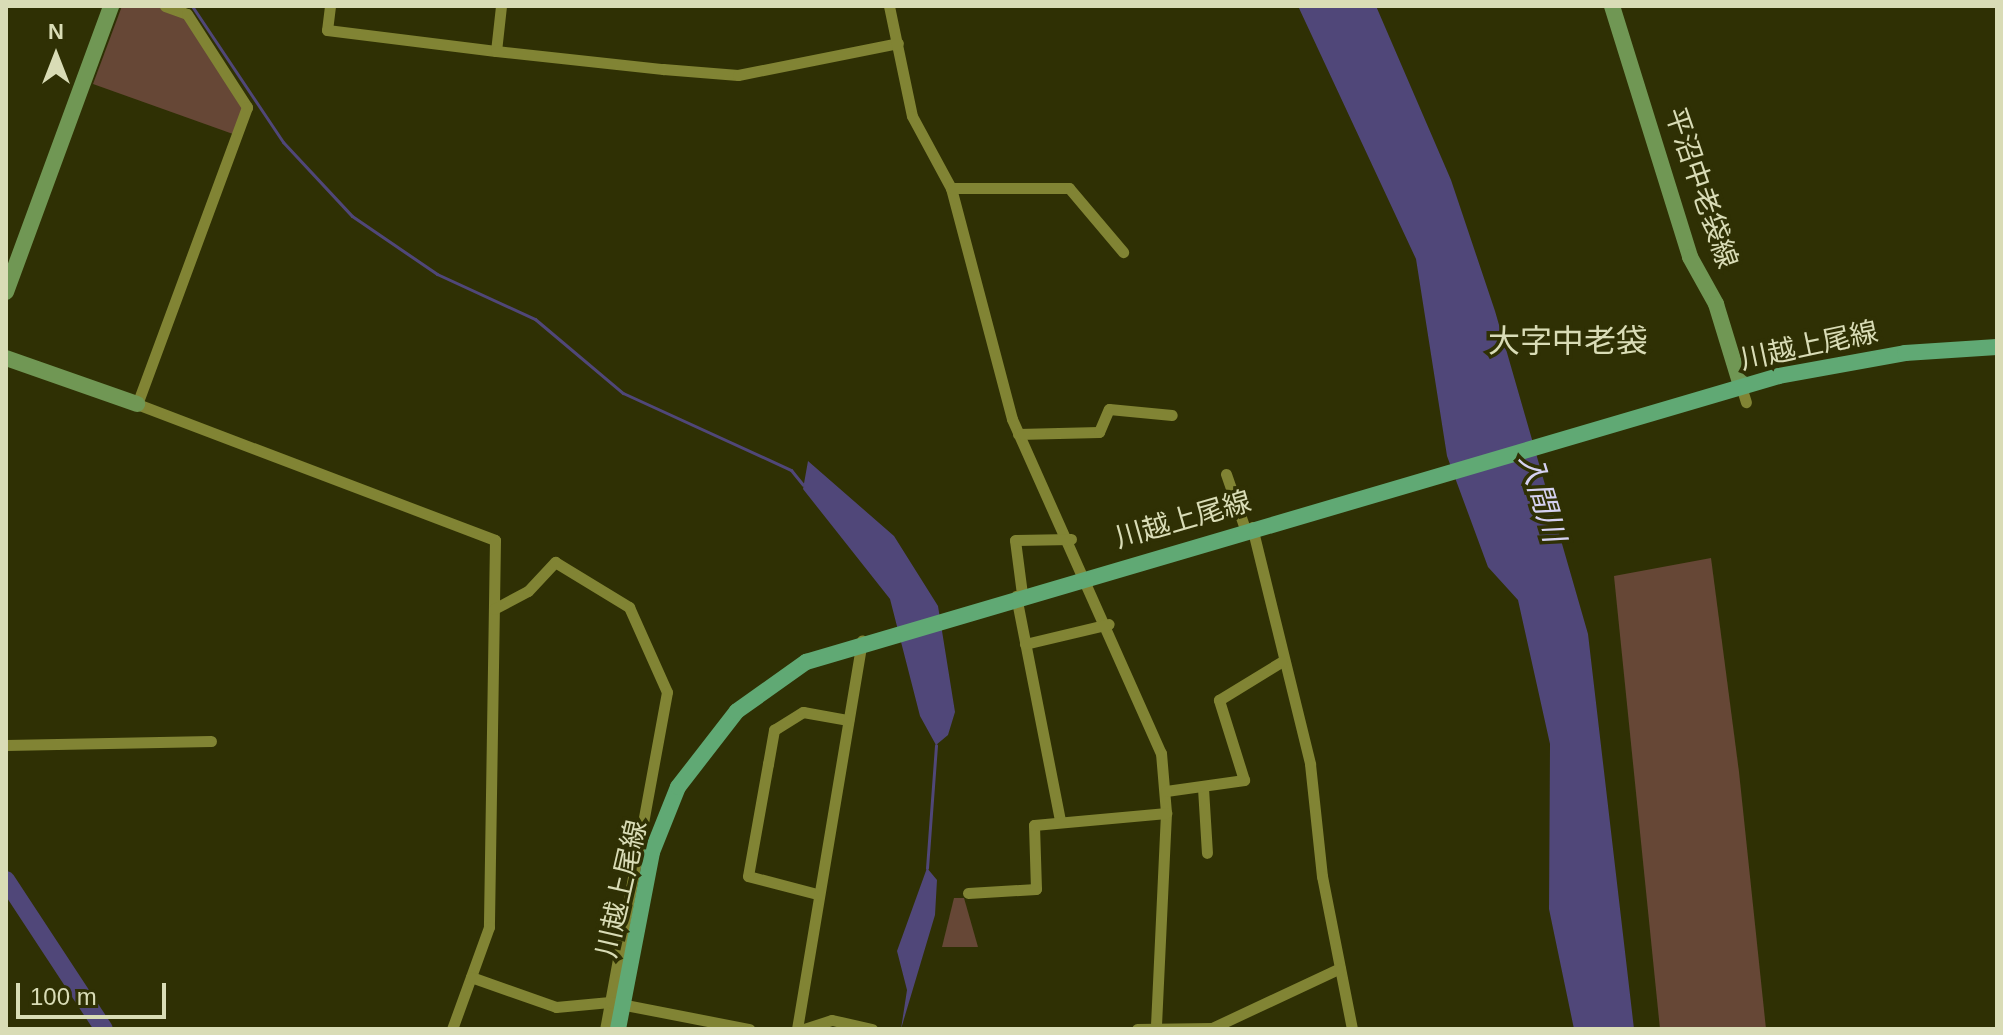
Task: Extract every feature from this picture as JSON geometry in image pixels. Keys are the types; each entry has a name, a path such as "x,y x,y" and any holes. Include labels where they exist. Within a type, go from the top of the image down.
{"main road":[{"name":"川越上尾線","path":"618,1029 617,1003 652,852 690,767 763,690 862,640 1217,537 1866,358 1997,347"}],"street":[{"path":"6,292 111,6"},
{"path":"137,404 247,107 187,14 165,6"},
{"path":"330,6 327,30 496,51 738,75 898,43"},
{"path":"496,51 501,6"},
{"path":"889,6 912,116 951,188 1018,434 1071,539 1158,739 1166,813 1156,1029"},
{"name":"平沼中老袋線","path":"1612,6 1690,257 1716,304 1738,393"},
{"path":"951,188 1069,188 1123,252"},
{"path":"6,358 491,536 494,609 489,927 452,1029"},
{"path":"1018,434 1099,432 1109,409 1172,415"},
{"path":"1226,474 1253,527 1281,662 1315,789 1340,968 1352,1029"},
{"path":"1060,821 1025,644 1015,540 1071,539"},
{"path":"494,609 528,591 555,562 629,607 667,692 617,1003 605,1029"},
{"path":"1025,644 1109,624"},
{"path":"797,1029 817,894 862,640"},
{"path":"1166,791 1244,780 1219,700 1254,672 1281,662"},
{"path":"817,894 748,876 774,730 803,712 848,720"},
{"path":"6,745 211,741"},
{"path":"1203,788 1207,853"},
{"path":"968,893 1036,889 1032,827 1060,821 1166,813"},
{"path":"1137,1029 1212,1028 1340,968"},
{"path":"471,977 556,1007 617,1003 692,1024 749,1029"},
{"path":"804,1029 832,1020 872,1029"}],"shaded area":[{"path":"122,6 157,6 185,17 243,107 233,134 93,84"},
{"path":"1711,558 1739,772 1766,1029 1660,1029 1614,576"},
{"path":"954,898 964,898 978,947 942,947"}],"water":[{"name":"入間川","path":"1298,6 1376,6 1451,180 1495,311 1588,634 1634,1029 1574,1029 1549,909 1550,744 1518,600 1488,567 1447,456 1416,259"},
{"path":"808,461 894,536 938,606 955,712 948,735 936,745 920,716 890,599 803,489"},
{"path":"927,868 937,880 935,915 901,1029 907,990 897,951"}],"waterway":[{"path":"192,6 283,142 352,216 437,274 535,319 623,393 791,470 803,485"},
{"path":"927,868 936,745"},
{"path":"6,880 104,1029"}],"district":[{"name":"大字中老袋","path":"1568,341"}]}
